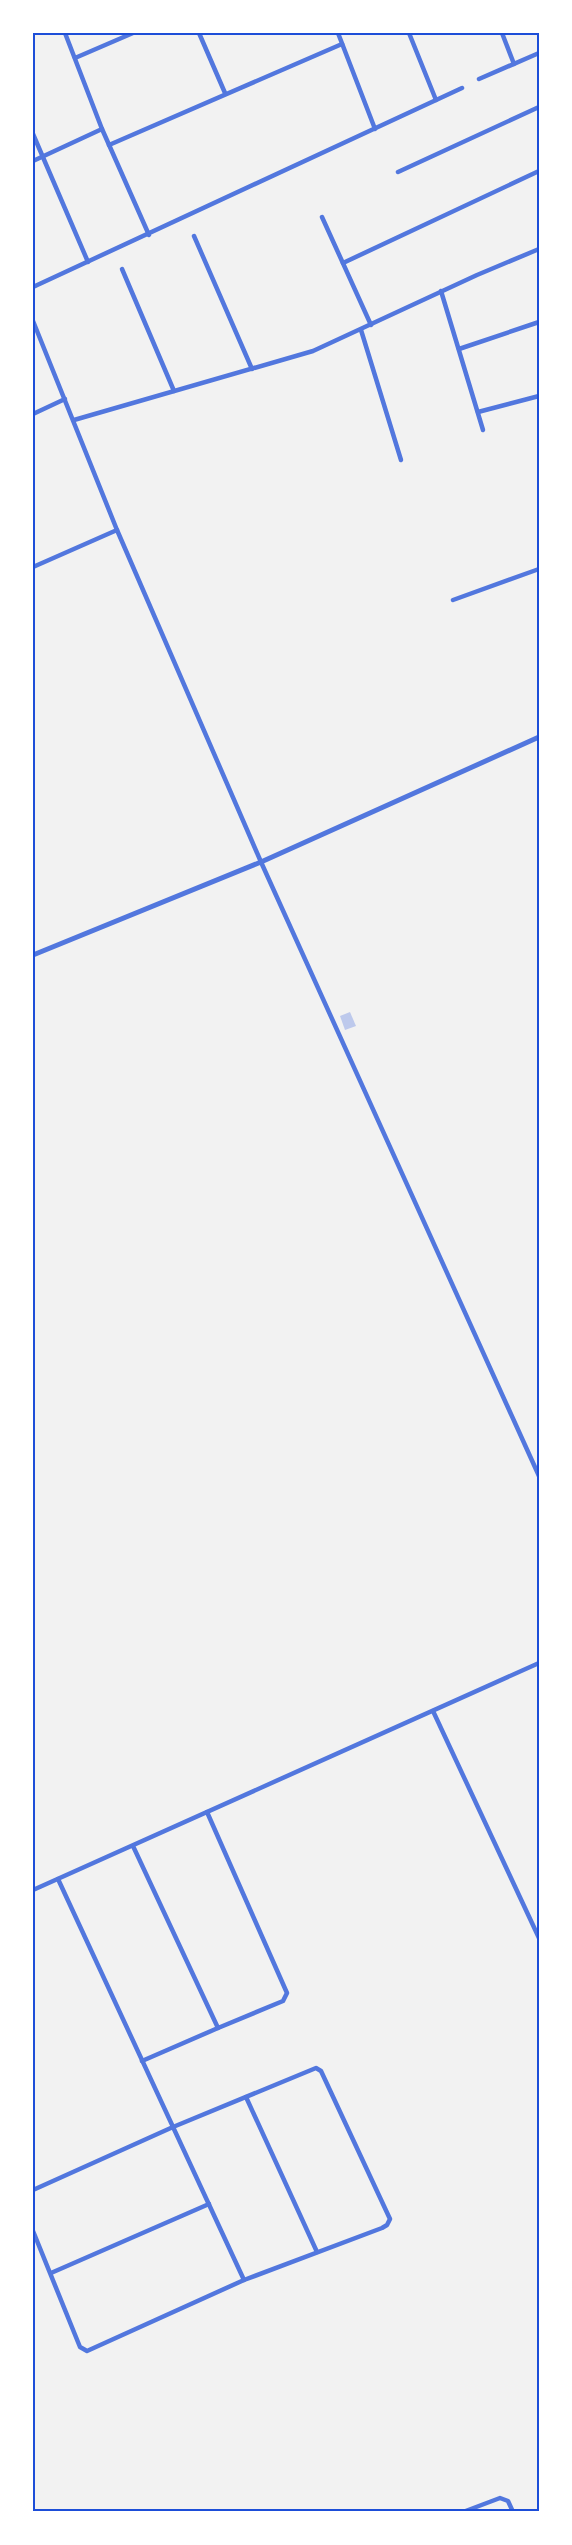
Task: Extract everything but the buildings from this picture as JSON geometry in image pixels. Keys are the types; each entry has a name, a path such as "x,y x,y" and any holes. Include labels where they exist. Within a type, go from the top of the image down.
{"street":[{"path":"65,33 102,129 149,235"},
{"path":"75,58 133,33"},
{"path":"199,33 225,93"},
{"path":"338,33 375,129"},
{"path":"409,33 436,100"},
{"path":"502,33 514,64"},
{"path":"109,145 342,44"},
{"path":"479,79 539,53"},
{"path":"33,287 462,88"},
{"path":"398,172 539,107"},
{"path":"33,161 102,129"},
{"path":"33,134 87,262"},
{"path":"343,263 539,171"},
{"path":"322,217 370,325"},
{"path":"194,236 252,369"},
{"path":"74,420 313,351 441,291 539,249"},
{"path":"122,269 174,391"},
{"path":"441,291 483,430"},
{"path":"33,321 35,333 74,420 117,530 261,862 539,1476"},
{"path":"459,349 539,322"},
{"path":"361,330 401,460"},
{"path":"478,412 539,396"},
{"path":"33,414 65,399"},
{"path":"33,567 117,530"},
{"path":"453,600 539,569"},
{"path":"33,955 261,862 539,737"},
{"path":"33,1890 539,1664"},
{"path":"432,1711 539,1938"},
{"path":"142,2061 283,2001 287,1993 207,1812"},
{"path":"133,1846 218,2028"},
{"path":"58,1879 244,2280"},
{"path":"33,2190 173,2127 312,2069 319,2069 390,2219 387,2225 244,2280 87,2351 80,2347 33,2231"},
{"path":"246,2097 317,2252"},
{"path":"51,2273 209,2204"},
{"path":"463,2512 500,2498 508,2501 513,2512"}]}
